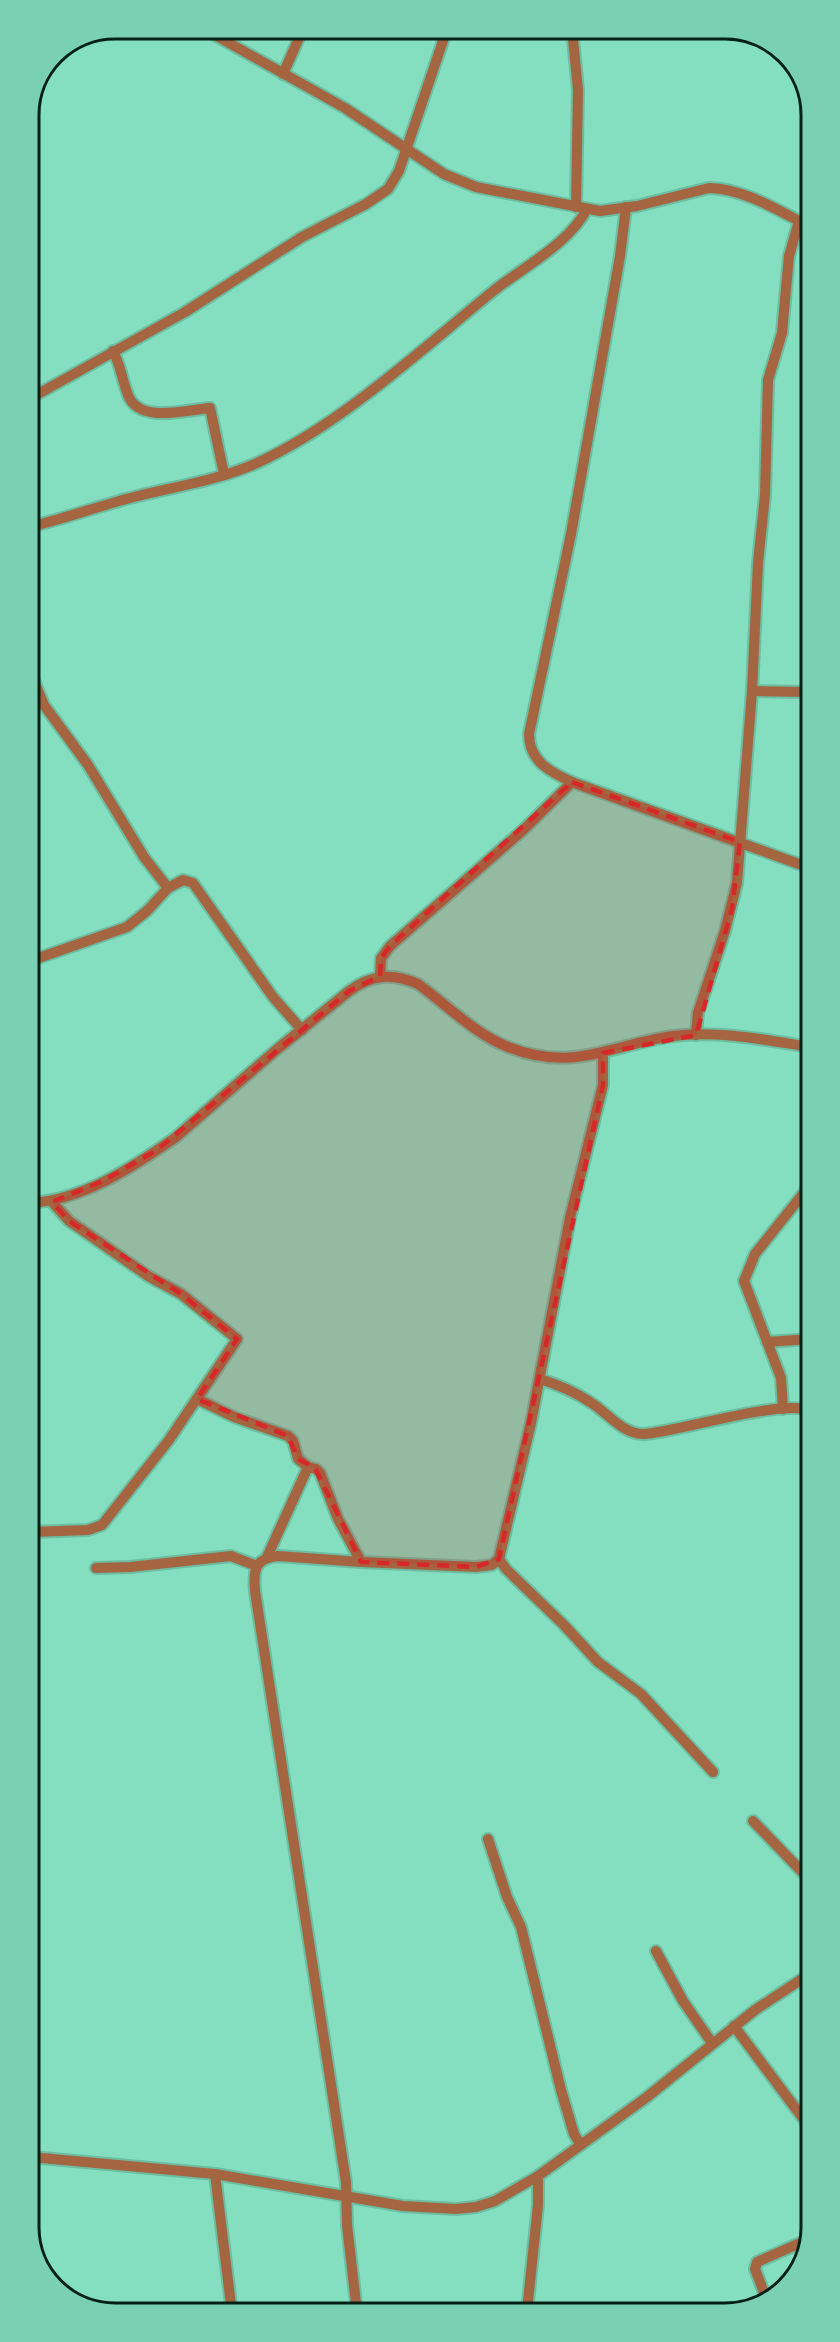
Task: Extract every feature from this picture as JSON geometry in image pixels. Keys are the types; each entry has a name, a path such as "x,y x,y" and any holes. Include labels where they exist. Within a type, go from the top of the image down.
{"street":[{"path":"223,39 345,108 407,151 450,177 476,187 600,210 626,207 709,188 731,190 801,222"},
{"path":"283,74 298,39"},
{"path":"39,393 185,312 302,237 380,196 388,189 407,151 444,39"},
{"path":"39,524 128,498 224,474 266,459 337,416 508,279 558,243 576,226 581,208 578,90 573,39"},
{"path":"626,207 620,256 565,570 542,665 529,734 533,754 554,774 572,782 801,865"},
{"path":"696,1035 698,1013 732,909 737,883 752,691 758,562 766,485 768,380 782,333 789,256 801,230"},
{"path":"113,351 119,360 128,395 136,407 153,412 210,408 224,474"},
{"path":"752,691 801,692"},
{"path":"39,693 44,705 88,765 144,857 168,888"},
{"path":"380,976 381,958 395,941 523,830 572,782"},
{"path":"39,958 127,927 147,911 168,888 183,880 193,883 273,997 302,1030"},
{"path":"39,1203 52,1202 103,1181 157,1150 176,1137 358,984 380,976 406,979 418,984 493,1040 522,1052 550,1059 603,1053 658,1039 696,1035 719,1035 801,1046"},
{"path":"267,1557 476,1567 492,1565 500,1559 540,1379 570,1218 603,1085 603,1053"},
{"path":"783,1409 781,1378 744,1284 744,1278 755,1254 801,1196"},
{"path":"39,1532 88,1530 102,1525 151,1464 237,1339 181,1294 148,1276 69,1221 52,1202"},
{"path":"767,1342 801,1340"},
{"path":"540,1379 588,1400 629,1431 643,1434 710,1420 801,1407"},
{"path":"197,1399 226,1414 288,1436 295,1444 297,1457 308,1467 320,1473 338,1519 361,1562"},
{"path":"308,1467 267,1557 257,1566 254,1580 338,2126 356,2303"},
{"path":"96,1568 130,1567 231,1556 257,1566"},
{"path":"500,1559 506,1569 564,1625 598,1662 641,1694 713,1772"},
{"path":"753,1821 801,1871"},
{"path":"488,1839 507,1897 521,1927 561,2090 572,2128 580,2144"},
{"path":"656,1951 683,2001 712,2043"},
{"path":"39,2158 215,2174 403,2206 456,2210 495,2201 538,2176 647,2097 734,2026 801,1980"},
{"path":"734,2026 801,2116"},
{"path":"215,2174 231,2303"},
{"path":"528,2303 538,2205 538,2176"},
{"path":"764,2292 755,2269 757,2262 800,2243"}],"highlighted area":[{"path":"572,782 740,842 732,909 696,1035 603,1053 603,1085 499,1559 476,1567 361,1562 315,1468 298,1459 288,1436 197,1399 237,1339 181,1294 69,1221 52,1202 103,1181 157,1150 349,991 380,976 381,958 390,946"}]}
